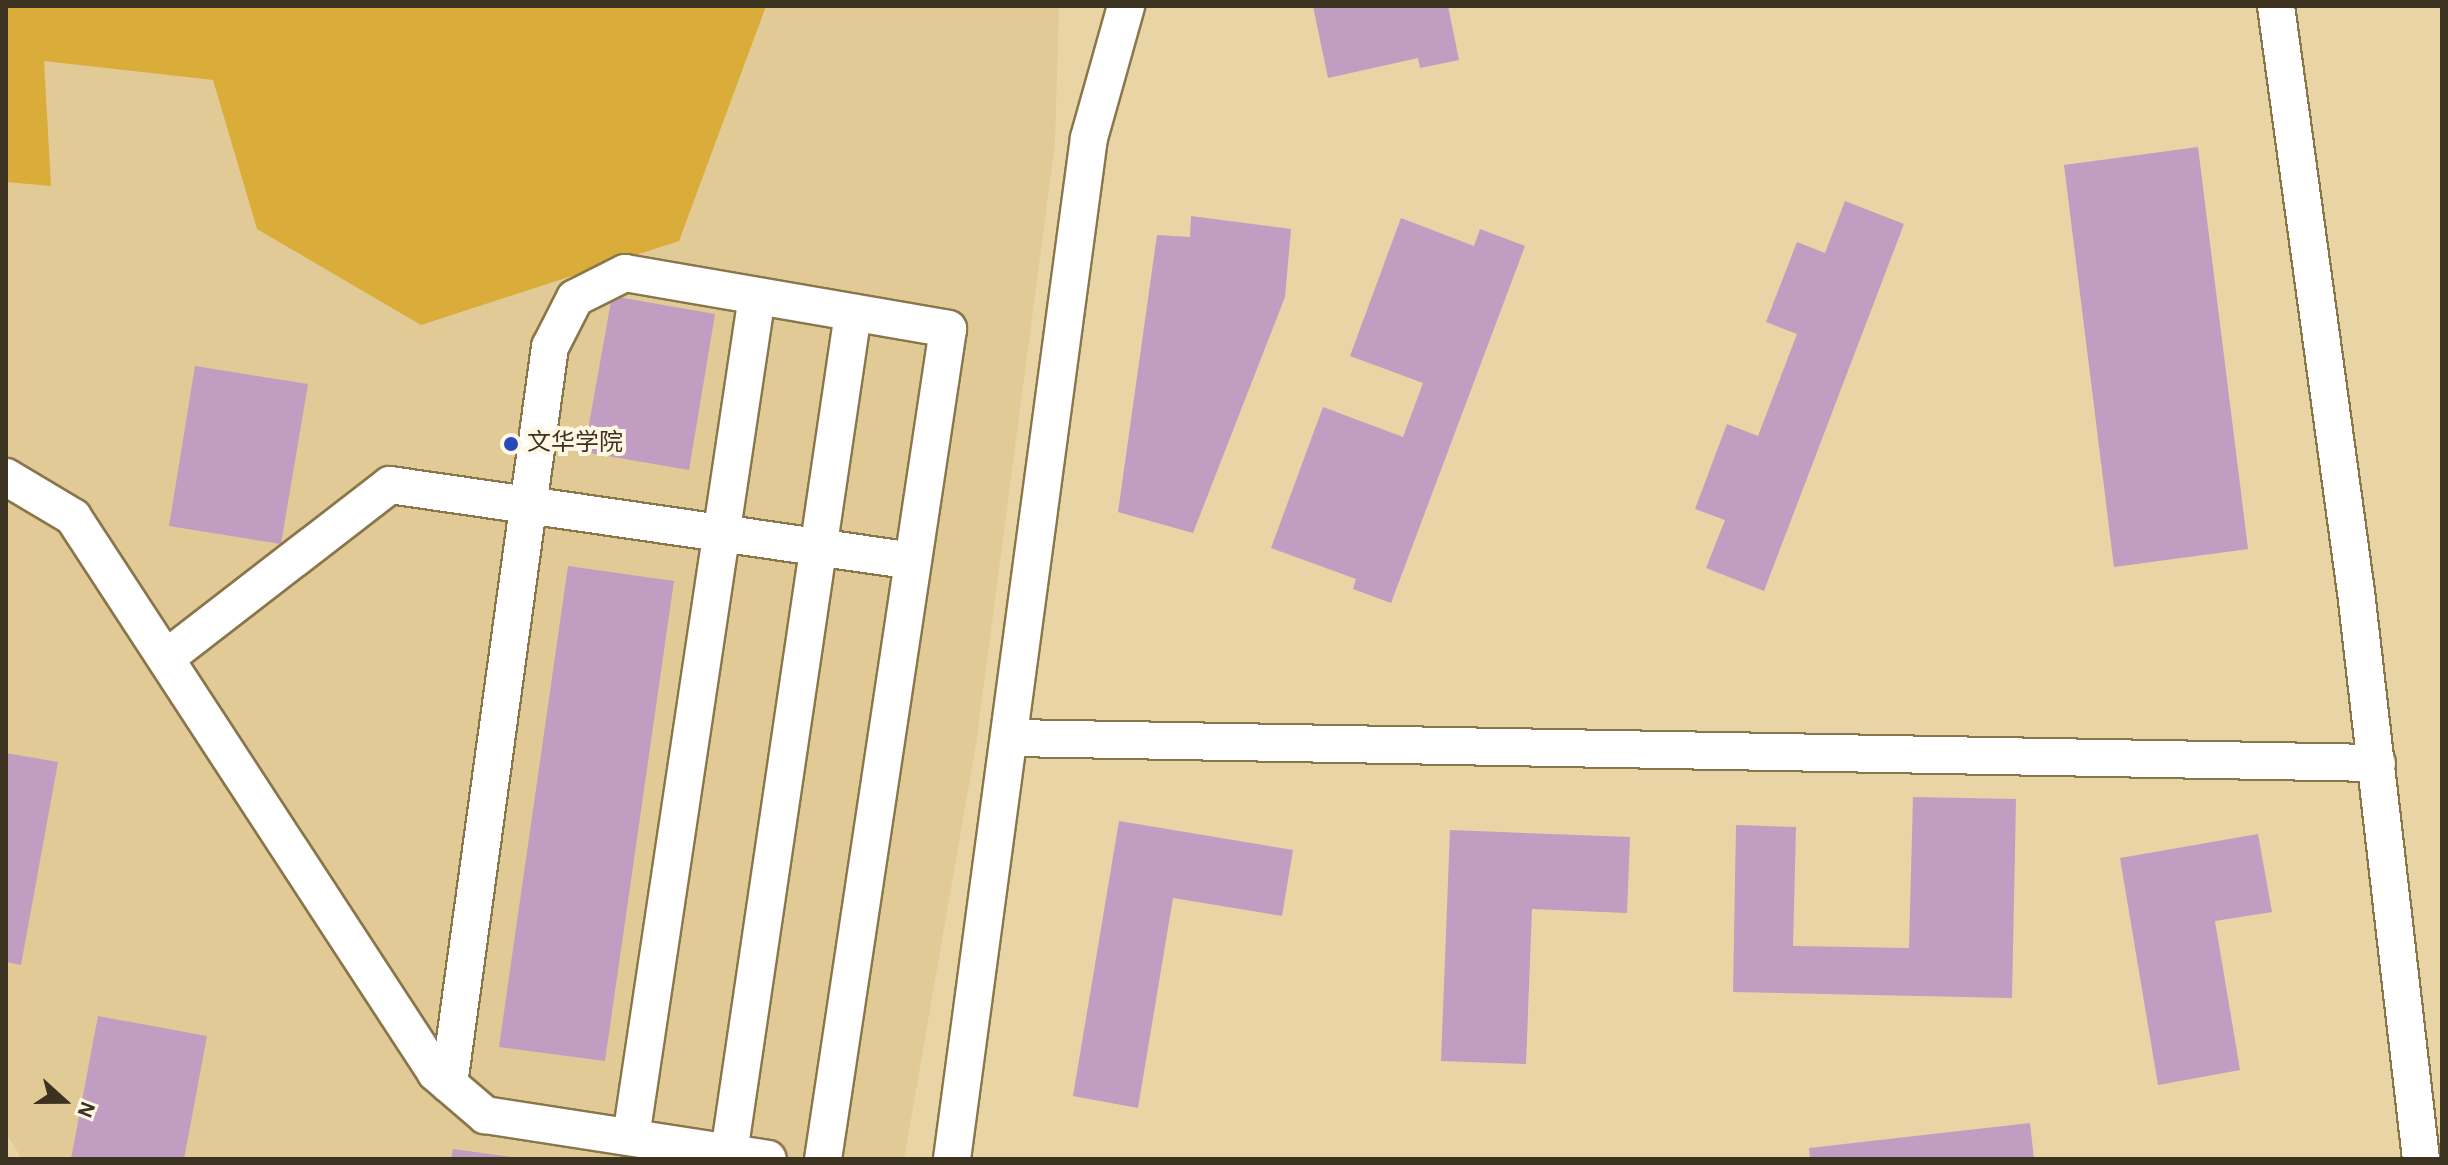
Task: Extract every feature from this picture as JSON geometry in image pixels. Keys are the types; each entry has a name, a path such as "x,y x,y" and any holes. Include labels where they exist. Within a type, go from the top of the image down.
{"street":[{"path":"952,1159 1012,738 1089,138 1126,6"},
{"path":"2276,6 2377,763 2421,1159"},
{"path":"449,1084 550,347 575,298 625,273 948,329 823,1159"},
{"path":"631,1137 757,296"},
{"path":"729,1153 853,313"},
{"path":"6,477 73,517 436,1073 485,1115 768,1159"},
{"path":"166,658 390,485 913,561"},
{"path":"1012,738 2377,763"}],"shaded area":[{"name":"文华学院","path":"6,6 1059,6 1055,143 976,744 904,1159 22,1159 6,1133"},
{"path":"6,6 766,6 679,241 421,325 257,229 213,80 44,61 51,186 6,182"}],"building":[{"path":"1313,6 1448,6 1459,60 1420,68 1418,58 1328,78"},
{"path":"2198,147 2248,549 2114,567 2064,165"},
{"path":"1845,201 1904,224 1764,591 1706,568 1725,520 1695,509 1727,424 1758,436 1797,334 1766,322 1797,242 1825,253"},
{"path":"1191,216 1291,229 1285,297 1193,533 1118,512 1157,235 1190,237"},
{"path":"1401,218 1474,246 1480,229 1525,246 1391,603 1353,589 1356,579 1271,548 1323,407 1403,437 1423,383 1350,356"},
{"path":"612,296 715,314 689,470 584,452"},
{"path":"195,366 308,384 281,544 169,526"},
{"path":"568,566 674,581 605,1061 499,1047"},
{"path":"6,753 58,762 21,965 6,962"},
{"path":"1913,797 2016,799 2012,998 1733,992 1736,825 1796,827 1793,946 1909,948"},
{"path":"1119,821 1293,850 1282,916 1173,898 1138,1108 1073,1096"},
{"path":"1450,830 1630,837 1627,913 1532,909 1526,1064 1441,1061"},
{"path":"2258,834 2272,912 2215,921 2240,1070 2158,1085 2120,858"},
{"path":"98,1016 207,1036 184,1159 71,1159"},
{"path":"2030,1123 2034,1159 1810,1159 1809,1148"},
{"path":"453,1149 511,1157 511,1159 451,1159"}],"place":[{"name":"文华学院","path":"511,444"}]}
